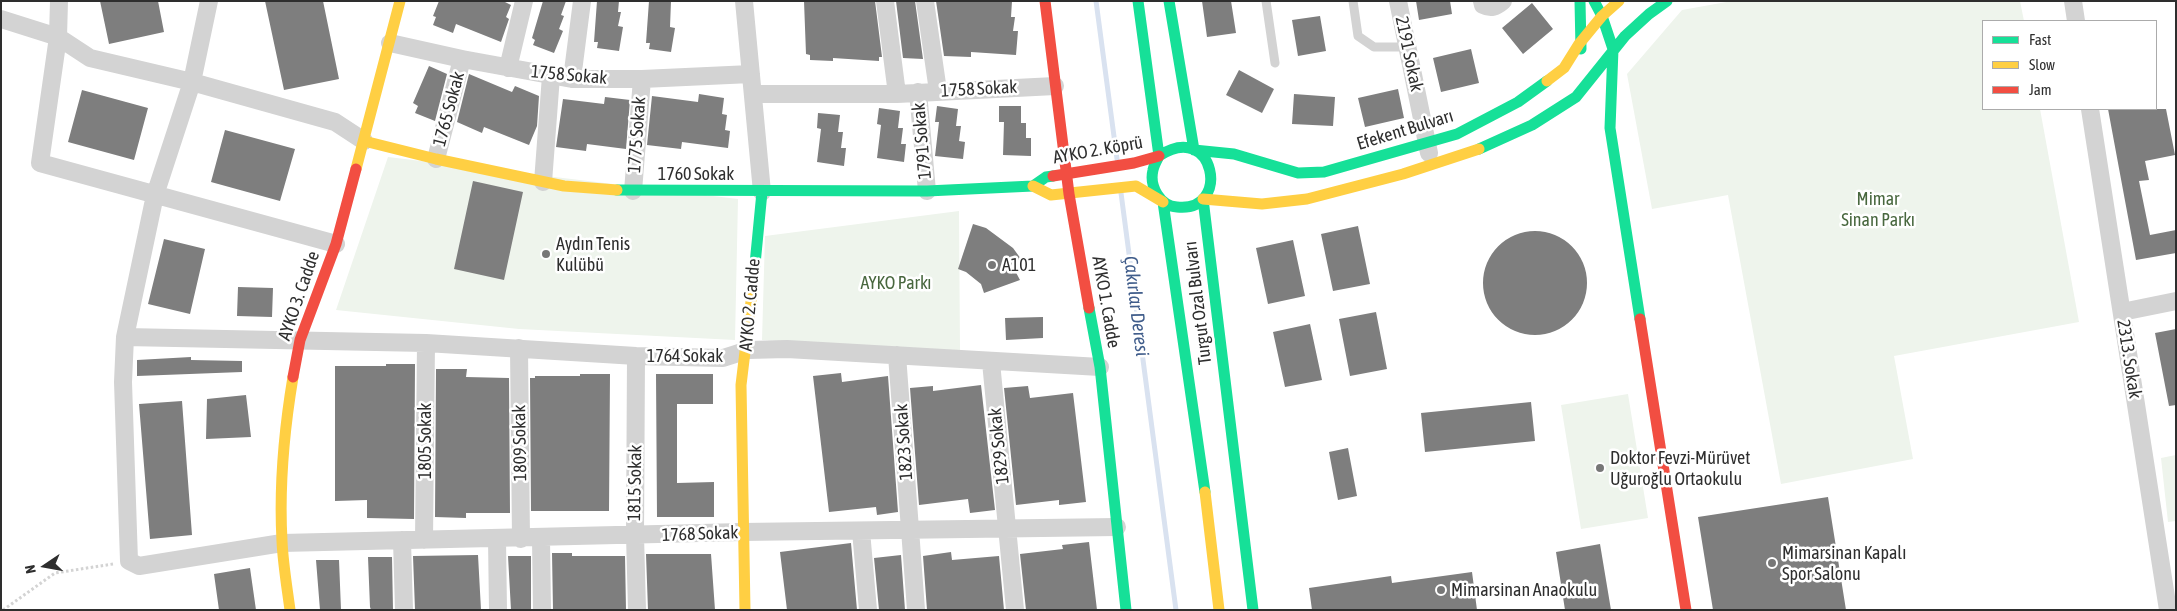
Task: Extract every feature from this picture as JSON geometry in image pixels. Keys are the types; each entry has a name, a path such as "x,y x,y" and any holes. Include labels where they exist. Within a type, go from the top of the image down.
{"street":[{"path":"59,1 58,37 40,163 336,244"},
{"path":"129,561 123,382 125,337 155,195 192,82 209,1"},
{"name":"AYKO 3. Cadde","path":"290,610 282,543 281,501 287,414 300,340 336,244 400,1"},
{"path":"508,68 524,1"},
{"path":"572,79 582,1"},
{"name":"AYKO 2. Cadde","path":"744,1 762,192 755,241 748,350 741,385 742,532 745,610"},
{"path":"885,1 897,94"},
{"path":"925,1 938,92"},
{"name":"AYKO 1. Cadde","path":"1045,1 1069,194 1100,367 1126,610"},
{"name":"Turgut Ozal Bulvarı","path":"1138,1 1159,156 1151,173 1151,182 1154,191 1163,202 1200,450 1219,610"},
{"path":"1170,1 1194,150"},
{"name":"2191 Sokak","path":"1398,1 1432,165"},
{"path":"1482,1 1483,5 1488,7 1497,6 1503,1"},
{"path":"1580,1 1579,44 1590,80 1610,128"},
{"path":"1594,1 1602,16 1614,49 1610,128 1686,610"},
{"name":"Efekent Bulvarı","path":"1159,156 1168,150 1178,147 1234,154 1298,173 1324,172 1457,134 1518,102 1564,68 1579,44 1602,16 1619,1"},
{"path":"1163,202 1176,208 1186,208 1195,205 1203,199 1254,205 1282,203 1342,192 1432,165 1486,145 1540,122 1578,96 1633,27 1667,1"},
{"path":"2073,1 2076,20"},
{"path":"1,19 58,37 90,58 192,82 335,122 364,141"},
{"name":"1758 Sokak","path":"390,43 462,59 572,79 642,79 751,74"},
{"name":"1765 Sokak","path":"436,159 462,59"},
{"path":"543,182 551,76"},
{"name":"1775 Sokak","path":"633,191 642,79"},
{"name":"1758 Sokak","path":"754,94 897,94 1055,86"},
{"name":"1791 Sokak","path":"918,92 927,191"},
{"name":"2313. Sokak","path":"2090,110 2168,610"},
{"name":"1760 Sokak","path":"364,141 436,159 564,186 633,191 927,191 1033,186"},
{"name":"Turgut Ozal Bulvarı","path":"1194,150 1204,157 1212,174 1208,192 1203,199 1253,610"},
{"name":"AYKO 2. Köprü","path":"1033,186 1046,178 1066,173 1134,163 1159,156"},
{"name":"AYKO 2. Köprü","path":"1033,186 1051,195 1136,186 1163,202"},
{"path":"2122,312 2176,301"},
{"name":"1764 Sokak","path":"125,337 426,343 636,356 723,358 748,350 787,349 1100,367"},
{"name":"1805 Sokak","path":"424,540 426,343"},
{"name":"1809 Sokak","path":"519,348 522,539"},
{"name":"1823 Sokak","path":"897,355 916,610"},
{"name":"1815 Sokak","path":"636,356 635,536 637,610"},
{"name":"1829 Sokak","path":"991,362 1015,610"},
{"name":"1768 Sokak","path":"129,561 139,566 282,543 497,538 541,539 742,532 1117,527"},
{"path":"861,530 868,610"},
{"path":"497,538 498,610"},
{"path":"541,539 542,610"},
{"path":"402,540 404,610"}],"lane":[{"path":"1266,1 1275,63"},
{"path":"1353,1 1358,36 1374,47 1407,47"}],"path":[{"path":"3,610 56,573 129,561"}],"green space":[{"name":"Mimar Sinan Parkı","path":"1732,1 2020,1 2024,20 1982,20 1982,110 2040,110 2079,322 1894,356 1913,459 1781,484 1728,195 1652,209 1627,74 1682,10"},
{"name":"Aydın Tenis Kulübü","path":"388,157 738,199 735,340 519,329 336,310"},
{"name":"AYKO Parkı","path":"959,211 960,351 762,340 765,236"},
{"path":"1628,394 1648,518 1581,529 1561,405"},
{"path":"2176,455 2176,521 2168,522 2161,458"}],"building":[{"path":"100,1 158,1 164,32 109,44"},
{"path":"265,1 323,1 339,79 284,90"},
{"path":"439,1 503,1 511,5 506,17 509,19 501,42 456,24 453,33 433,25 436,17 433,16"},
{"path":"543,1 566,1 561,15 564,16 559,29 563,31 554,53 533,45 535,40 532,38"},
{"path":"597,1 619,1 618,12 621,12 618,26 623,27 619,51 597,48 598,42 594,42"},
{"path":"649,1 671,1 670,27 675,28 671,52 649,49 650,43 646,43"},
{"path":"804,1 875,1 882,57 879,57 879,61 833,58 833,61 810,60 810,55 806,54"},
{"path":"896,1 915,1 923,59 903,58"},
{"path":"936,1 1012,1 1011,17 1015,17 1013,31 1018,31 1016,55 971,52 971,57 944,56"},
{"path":"1202,1 1231,1 1236,33 1207,37"},
{"path":"1416,1 1450,1 1452,14 1419,20"},
{"path":"1532,3 1553,29 1523,54 1502,28"},
{"path":"1320,16 1326,51 1298,56 1292,20"},
{"path":"1471,49 1479,83 1441,92 1433,58"},
{"path":"429,66 447,74 435,121 415,113 418,106 413,103"},
{"path":"1239,70 1274,89 1262,113 1226,95"},
{"path":"469,74 512,92 515,86 539,96 537,126 529,145 484,127 482,133 457,122"},
{"path":"1398,89 1404,118 1365,127 1358,98"},
{"path":"82,90 148,108 134,160 68,142"},
{"path":"699,94 724,98 722,114 727,115 725,130 730,131 728,148 682,142 681,149 647,145 652,96 698,102"},
{"path":"1294,94 1335,97 1333,126 1292,124"},
{"path":"605,97 630,100 626,149 587,144 586,151 556,147 563,99 604,104"},
{"path":"937,106 958,109 956,126 961,126 959,141 965,142 963,159 935,156 939,122 935,122"},
{"path":"999,106 1021,106 1021,123 1026,123 1026,138 1031,138 1031,156 1003,155 1004,122 999,122"},
{"path":"879,108 900,111 898,128 903,128 901,144 906,144 904,162 877,158 881,125 877,124"},
{"path":"2166,109 2175,155 2145,161 2149,180 2139,181 2150,235 2176,230 2176,253 2136,260 2108,110"},
{"path":"818,113 840,115 838,132 843,132 841,148 846,148 844,166 817,162 821,129 817,128"},
{"path":"225,130 295,149 280,201 211,182"},
{"path":"473,181 523,192 504,280 454,269"},
{"path":"973,224 986,228 1013,248 1021,259 1012,265 1020,280 984,293 981,284 966,272 958,269"},
{"path":"1358,226 1370,284 1333,291 1321,234"},
{"path":"1535,231 1555,235 1572,246 1583,263 1587,283 1583,303 1572,320 1555,331 1535,335 1515,331 1498,320 1487,303 1483,283 1487,263 1498,246 1515,235"},
{"path":"164,239 205,249 190,314 148,304"},
{"path":"1293,240 1305,296 1268,304 1256,248"},
{"path":"238,287 273,288 272,317 237,316"},
{"path":"1376,312 1387,369 1350,376 1339,319"},
{"path":"1043,317 1043,338 1006,340 1005,318"},
{"path":"1310,324 1322,380 1285,387 1273,332"},
{"path":"2176,329 2176,405 2169,406 2155,333"},
{"path":"191,357 191,360 242,361 242,372 137,376 137,360"},
{"path":"386,364 415,364 414,519 367,518 367,500 335,501 335,366 386,366"},
{"path":"436,369 467,369 466,377 509,378 510,513 466,513 466,518 435,517"},
{"path":"841,373 842,382 888,376 898,512 877,515 876,507 829,512 813,376"},
{"path":"580,374 610,374 609,511 531,511 530,378 535,378 535,376 580,376"},
{"path":"656,374 713,374 713,404 677,404 677,483 714,482 714,517 657,517"},
{"path":"981,385 995,510 970,513 968,499 919,505 910,388 933,386 933,391"},
{"path":"1028,386 1030,398 1073,393 1086,502 1059,505 1059,500 1016,505 1004,388"},
{"path":"246,395 251,437 206,439 207,399"},
{"path":"182,401 192,535 150,539 139,404"},
{"path":"1531,402 1535,441 1425,452 1421,413"},
{"path":"1348,448 1357,496 1338,500 1329,452"},
{"name":"Mimarsinan Kapalı Spor Salonu","path":"1828,497 1846,610 1713,610 1698,517"},
{"path":"1089,542 1097,610 1026,610 1020,554 1063,549 1062,545"},
{"path":"851,543 857,610 787,610 780,552"},
{"path":"1600,544 1611,610 1565,610 1556,552"},
{"path":"951,552 952,560 999,556 1004,610 927,610 923,556"},
{"path":"552,553 572,553 572,556 625,556 626,610 553,610"},
{"path":"646,554 711,554 715,610 648,610"},
{"path":"478,555 481,610 415,610 413,556"},
{"path":"901,555 905,610 879,610 874,558"},
{"path":"508,556 531,556 531,610 511,610"},
{"path":"368,557 392,557 393,610 371,610"},
{"path":"316,560 339,560 341,610 320,610"},
{"path":"250,568 256,610 219,610 214,574"},
{"path":"1472,572 1477,610 1312,610 1309,588 1391,576 1392,583"}],"waterway":[{"name":"Çakırlar Deresi","path":"1096,1 1117,159"},
{"name":"Çakırlar Deresi","path":"1121,193 1176,610"}],"traffic: fast":[{"path":"1138,1 1159,156 1152,176 1154,188 1161,199 1171,206 1177,207 1194,205 1205,196 1210,184 1210,170 1204,157 1193,149 1178,148 1159,156"},
{"path":"1169,1 1194,150"},
{"path":"1580,1 1581,49"},
{"path":"1594,1 1602,16 1613,49 1610,128 1640,319"},
{"path":"1479,149 1532,125 1576,97 1625,36 1649,14 1667,1"},
{"path":"1194,150 1234,154 1298,173 1324,172 1457,134 1518,102 1547,81"},
{"path":"617,190 927,191 1033,186 1046,177 1053,176"},
{"path":"753,285 762,192"},
{"path":"1203,199 1253,610"},
{"path":"1163,202 1205,492"},
{"path":"1089,308 1100,367 1126,610"}],"traffic: slow":[{"path":"356,169 400,1"},
{"path":"1547,81 1564,68 1579,44 1602,16 1619,1"},
{"path":"364,141 436,159 564,186 617,190"},
{"path":"1203,199 1262,204 1307,199 1403,174 1479,149"},
{"path":"1033,186 1051,195 1136,186 1163,202"},
{"path":"745,610 741,385 753,285"},
{"path":"290,610 285,576 281,500 285,438 293,377"},
{"path":"1205,492 1219,610"}],"traffic: jam":[{"path":"1045,1 1069,194 1089,308"},
{"path":"1053,176 1134,163 1159,156"},
{"path":"293,377 300,340 336,244 356,169"},
{"path":"1640,319 1686,610"}],"place":[{"name":"Aydın Tenis Kulübü","path":"546,254"},
{"name":"A101","path":"992,265"},
{"name":"Doktor Fevzi-Mürüvet Uğuroğlu Ortaokulu","path":"1600,468"},
{"name":"Mimarsinan Kapalı Spor Salonu","path":"1772,563"},
{"name":"Mimarsinan Anaokulu","path":"1441,590"}]}
